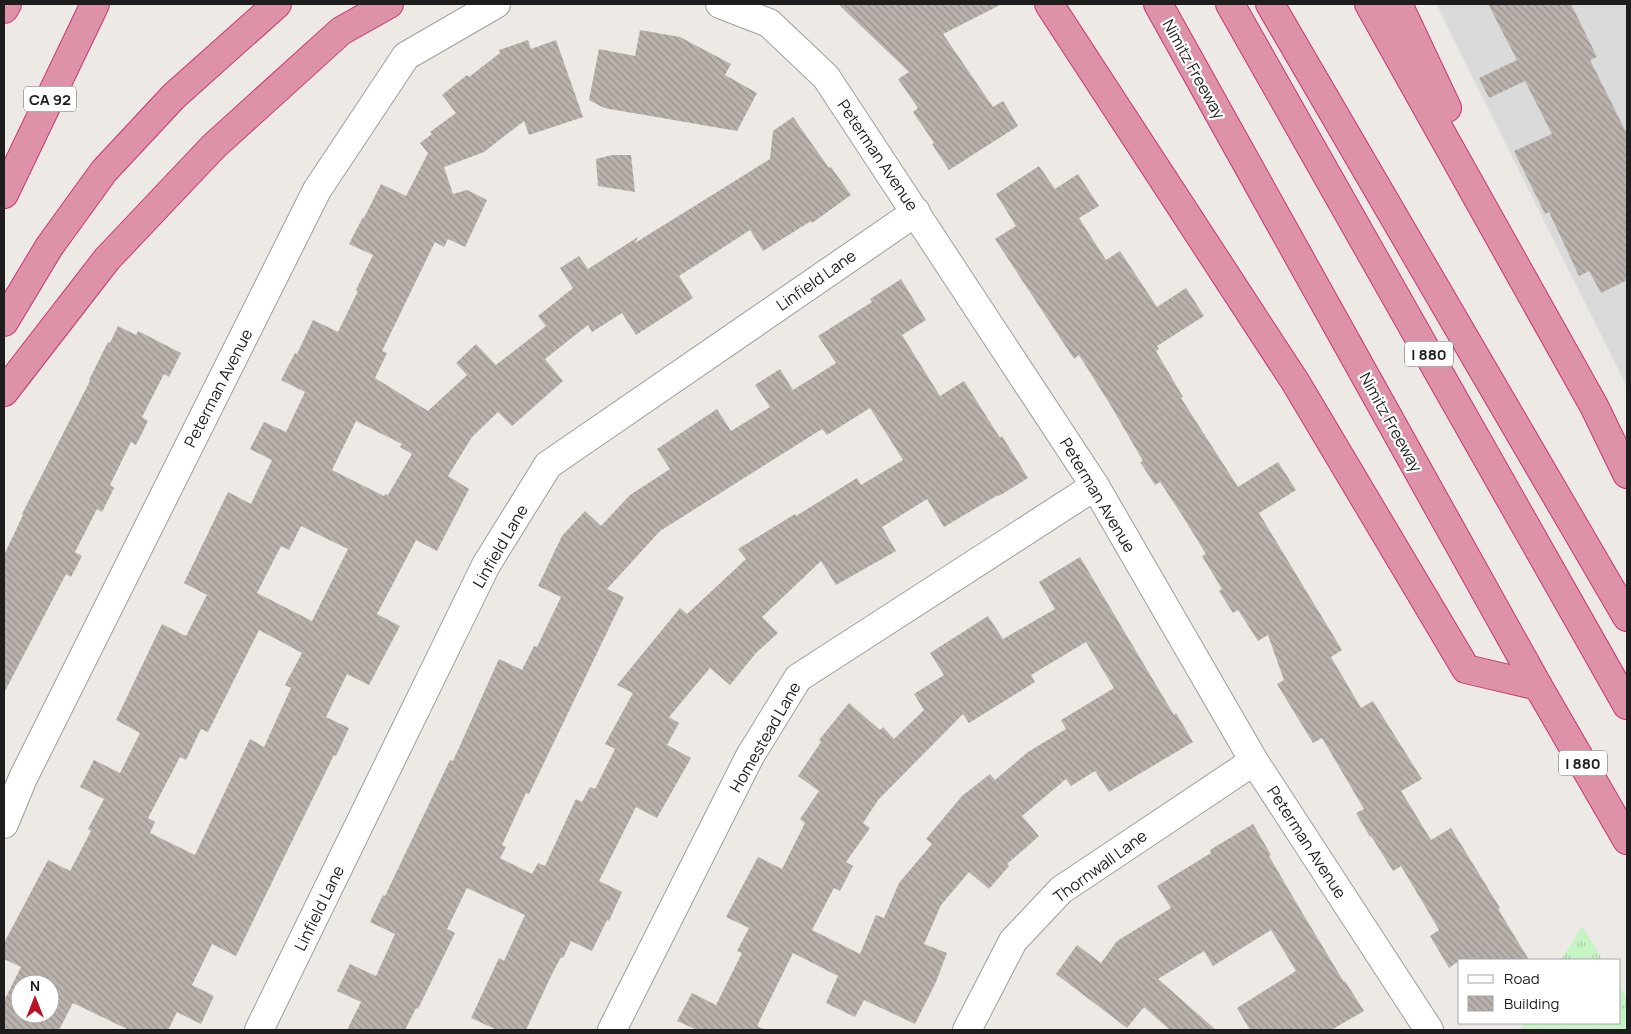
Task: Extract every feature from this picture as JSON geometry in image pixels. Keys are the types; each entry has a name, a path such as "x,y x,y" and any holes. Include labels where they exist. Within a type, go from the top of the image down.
{"highway":[{"path":"4,9 7,4"},
{"name":"CA 92","path":"4,194 95,4"},
{"path":"4,322 49,247 104,171 174,96 277,4"},
{"path":"4,392 107,259 214,146 341,31 389,4"},
{"path":"1049,4 1058,14 1296,383 1466,669 1538,686"},
{"name":"Nimitz Freeway","path":"1158,4 1538,686 1627,840"},
{"name":"I 880","path":"1230,4 1627,705"},
{"name":"I 880","path":"1270,4 1627,617"},
{"path":"1369,4 1594,406 1627,474"},
{"path":"1398,4 1484,185 1508,250"}],"street":[{"name":"Peterman Avenue","path":"4,824 28,769 317,190 406,56 496,4"},
{"name":"Peterman Avenue","path":"720,4 769,22 826,78 1095,486 1254,760 1427,1030"},
{"name":"Linfield Lane","path":"260,1030 486,565 548,466 916,212"},
{"name":"Homestead Lane","path":"612,1030 750,756 798,678 1095,486"},
{"name":"Thornwall Lane","path":"967,1030 1013,941 1061,890 1254,760"}],"shaded area":[{"path":"1436,4 1627,4 1627,387 1561,255"}],"green space":[{"path":"1582,926 1602,959 1562,959"},
{"path":"1621,988 1627,998 1627,1030 1520,1030 1523,1024 1621,1024"}],"building":[{"path":"838,4 1002,4 943,34 993,107 1003,101 1018,126 949,170 913,112 918,108 898,79 909,72"},
{"path":"1488,4 1571,4 1597,57 1590,60 1627,134 1627,280 1601,293 1589,271 1579,276 1549,212 1545,214 1514,151 1552,134 1525,81 1489,98 1479,78 1517,60"},
{"path":"640,30 680,37 731,64 725,75 757,93 737,131 604,108 589,100 599,49 635,56"},
{"path":"528,40 531,49 556,40 583,117 529,135 524,121 484,152 444,167 453,194 467,190 487,200 465,247 448,239 444,247 435,242 382,351 387,353 375,378 428,411 467,375 456,363 476,344 496,365 546,326 538,316 573,288 560,268 579,256 588,269 638,237 635,243 770,159 773,131 793,117 829,168 831,167 851,195 812,223 811,221 763,251 750,230 679,276 693,298 636,335 622,313 592,332 588,325 545,359 563,381 512,426 498,412 472,437 448,476 469,489 437,551 416,540 377,614 400,626 369,685 347,674 326,717 349,728 236,956 212,944 192,985 214,996 201,1024 177,1012 168,1030 129,1030 73,1003 59,1030 4,1030 4,1001 10,989 10,1024 60,1024 60,974 18,974 21,967 4,959 4,943 48,860 70,871 91,831 88,829 104,799 80,787 94,760 120,773 140,733 116,720 162,624 186,636 207,595 184,583 228,492 251,504 272,460 250,449 264,422 286,432 305,392 281,380 295,353 297,354 313,320 338,332 373,255 349,244 381,184 406,196 428,153 420,143 432,134 430,132 456,113 442,95 467,75 469,77 500,53 499,50","holes":["356,421 402,444 400,447 412,454 388,495 385,494 384,496 332,470","301,526 348,549 312,621 257,593 281,546 289,550","259,630 302,653 285,685 291,688 264,747 250,739 195,855 150,833 155,822 148,818 180,757 186,760 201,729 208,732"]},
{"path":"612,155 631,155 635,192 598,186 596,159"},
{"path":"1039,166 1055,189 1078,174 1099,206 1079,218 1106,260 1120,251 1157,307 1186,288 1204,316 1157,346 1159,349 1156,351 1183,397 1181,398 1238,487 1278,462 1296,490 1259,513 1342,650 1331,657 1361,708 1373,701 1422,779 1401,791 1431,840 1451,828 1528,959 1458,959 1458,961 1449,968 1430,936 1439,930 1401,866 1393,871 1356,813 1364,809 1322,738 1313,743 1277,684 1284,680 1268,635 1258,641 1238,610 1233,613 1219,591 1222,589 1202,556 1206,554 1180,512 1160,482 1155,485 1140,462 1143,461 1111,406 1079,355 1074,359 995,239 1016,226 996,194"},
{"path":"901,279 926,320 902,335 940,396 964,381 1028,478 944,527 927,499 882,527 896,551 836,585 821,561 762,617 778,633 756,653 730,685 710,668 669,717 679,723 667,745 691,758 657,818 636,807 599,881 622,892 609,921 607,920 592,951 571,941 563,958 561,957 552,974 526,1030 497,1030 471,1018 499,958 504,961 525,915 467,888 447,929 455,933 418,1009 416,1008 405,1030 347,1030 361,1002 337,991 350,964 376,976 395,934 370,922 383,895 385,896 450,760 453,761 499,659 522,670 534,646 537,647 561,597 538,586 562,536 585,511 601,526 630,495 670,469 657,449 717,409 731,431 770,407 755,385 780,369 793,390 836,363 818,336 872,302 870,299","holes":["870,408 903,460 861,485 857,478 738,549 746,559 687,614 680,608 617,685 633,693 605,744 615,749 595,789 590,787 582,802 576,799 545,866 538,863 532,874 500,858 506,847 502,845 526,793 529,794 624,597 607,589 660,531 822,429 827,435"]},
{"path":"118,326 136,335 138,331 181,353 169,377 164,374 142,417 148,421 136,445 131,442 110,485 114,488 102,512 97,509 75,552 82,556 71,577 66,574 4,693 4,555 22,514 108,342 110,343"},
{"path":"1080,557 1174,715 1176,713 1193,742 1109,792 1095,771 1071,786 1066,779 1022,816 1039,836 1007,864 1009,866 989,889 969,872 941,905 924,944 947,953 936,982 915,1024 864,1000 855,1017 826,1003 838,976 793,953 757,1026 766,1030 697,1030 677,1021 692,993 716,1005 742,953 737,951 749,928 726,917 758,857 782,869 805,823 800,819 819,791 798,776 821,742 819,740 849,703 880,730 883,727 894,739 924,710 914,694 944,675 930,653 988,616 1003,639 1055,609 1039,582","holes":["1086,642 1114,688 1061,720 1066,729 1028,752 995,780 990,774 962,796 926,839 932,844 899,883 884,918 876,915 860,954 812,930 834,888 840,891 853,866 846,862 870,828 863,823 878,800 963,714 969,723 1035,682 1031,675"]},
{"path":"1253,824 1300,909 1344,982 1364,1011 1331,1030 1250,1030 1237,1008 1296,971 1271,930 1213,966 1204,951 1158,979 1216,1030 1170,1030 1144,1007 1127,1028 1056,974 1077,945 1101,963 1117,941 1171,908 1157,886 1211,853 1210,850"}]}
